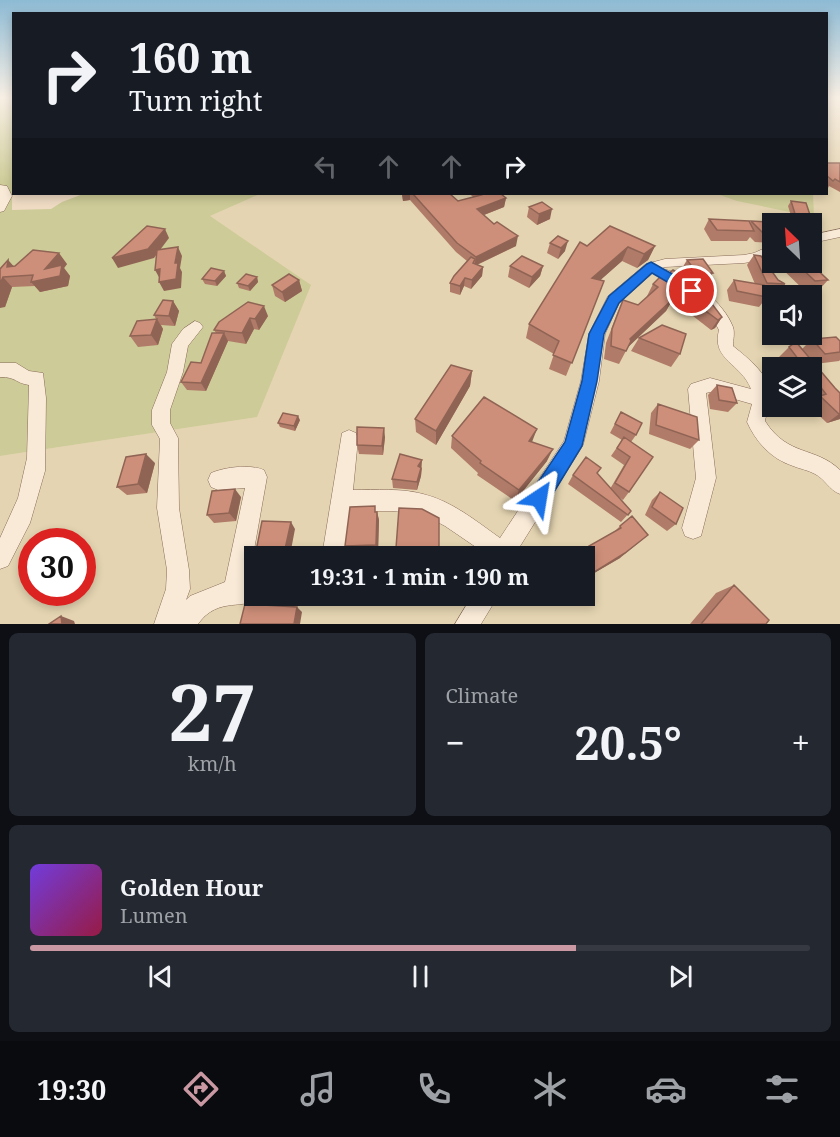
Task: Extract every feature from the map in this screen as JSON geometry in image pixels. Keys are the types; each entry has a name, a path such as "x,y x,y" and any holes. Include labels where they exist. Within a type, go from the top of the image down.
{"street":[{"path":"0,208 6,196 3,188 5,190"},
{"path":"822,237 840,233"},
{"path":"507,546 573,446 590,381 597,334 613,300 651,267 665,263 762,263"},
{"path":"651,267 692,291 723,319 728,330 724,339 726,349 733,357 744,362 762,394"},
{"path":"166,624 177,589 178,570 168,508 169,438 161,425 161,410 176,372 180,344 195,327 189,333"},
{"path":"0,370 16,370 26,378 37,378 39,404 36,432 37,457 24,515 15,536 0,558"},
{"path":"693,528 706,478 697,389 710,385 762,399"},
{"path":"762,404 757,413 756,422 764,435 777,448 792,457 823,466 840,484"},
{"path":"335,546 349,439"},
{"path":"218,480 256,477 249,546"},
{"path":"342,501 391,501 424,505 451,517 491,546"},
{"path":"183,624 198,604 222,594 244,590"},
{"path":"467,624 479,606"}],"shaded area":[{"path":"0,127 12,127 12,210 51,209 80,195 258,195 210,216 311,285 257,417 0,456"},
{"path":"828,127 840,127 840,624 0,624 0,456 257,417 210,216 258,195 828,195"},
{"path":"720,195 813,195 814,213 795,213 737,201"}],"building":[{"path":"828,163 840,163 840,182 835,179 833,181 828,177"},
{"path":"414,195 451,195 458,201 481,195 502,195 506,198 477,209 494,224 497,222 518,236 476,257 457,243"},
{"path":"791,201 806,203 809,213 795,213"},
{"path":"542,202 552,209 539,214 529,207"},
{"path":"709,219 749,221 754,231 717,230"},
{"path":"751,221 762,222 762,232"},
{"path":"147,226 165,229 148,249 112,258"},
{"path":"610,226 655,246 644,254 628,247 592,278 604,281 572,363 553,355 559,341 529,324 580,242 587,246"},
{"path":"558,236 568,241 561,248 550,243"},
{"path":"178,247 175,263 178,263 176,279 159,282 160,269 155,270 157,250"},
{"path":"33,250 59,253 45,269 62,265 60,276 31,282 33,275 3,277 0,284 0,269 8,260 7,267 15,266"},
{"path":"754,255 762,257 762,272"},
{"path":"522,256 543,266 532,277 510,266"},
{"path":"471,257 475,259 473,263 483,267 472,280 465,278 460,286 450,283 454,276"},
{"path":"703,259 713,273 701,273 694,269 687,260"},
{"path":"211,268 224,271 215,281 202,279"},
{"path":"673,270 687,279 671,296 674,298 630,339 626,351 611,346 612,329 623,300 638,305 658,287 653,284 661,276 663,278"},
{"path":"762,273 773,273 785,284 767,283"},
{"path":"807,273 821,273 828,280 815,281"},
{"path":"246,274 257,277 248,286 237,283"},
{"path":"289,274 299,280 282,292 272,285"},
{"path":"734,280 764,285 762,285 762,296 737,291"},
{"path":"163,300 173,301 169,316 154,315"},
{"path":"709,300 722,317 718,320 699,306"},
{"path":"248,302 264,306 255,319 250,318 242,333 214,330 219,322"},
{"path":"157,319 151,335 130,336 137,321"},
{"path":"662,325 686,334 680,354 639,338"},
{"path":"212,333 224,333 201,383 181,382 191,362 201,363"},
{"path":"836,337 840,341 840,352 825,354 817,345 822,345 822,338"},
{"path":"799,345 809,357 797,357 789,347"},
{"path":"451,365 472,371 436,431 415,419"},
{"path":"822,373 840,393 840,414 822,398 822,395 826,394 822,389"},
{"path":"717,385 732,388 737,403 719,400"},
{"path":"484,397 537,429 529,441 553,449 519,490 480,463 481,461 452,436"},
{"path":"658,404 697,417 699,440 656,425"},
{"path":"621,412 642,423 636,435 615,424"},
{"path":"283,413 298,416 294,426 278,423"},
{"path":"357,427 384,428 382,446 357,445"},
{"path":"624,437 653,457 629,492 615,483 630,457 617,448"},
{"path":"146,454 138,484 117,487 126,457"},
{"path":"400,454 422,460 418,466 421,468 417,482 392,479"},
{"path":"586,457 601,468 597,473 631,511 628,515 573,475"},
{"path":"235,489 229,513 207,515 212,491"},
{"path":"660,492 683,508 676,524 652,507"},
{"path":"375,506 375,512 377,512 376,545 345,546 350,507"},
{"path":"399,508 422,509 439,518 439,546 396,546"},
{"path":"632,516 648,535 625,553 595,571 595,546 589,546 621,528 620,526"},
{"path":"262,521 291,522 286,546 257,546"},
{"path":"734,585 769,620 766,624 701,624"},
{"path":"244,606 297,607 294,624 240,624"},
{"path":"61,616 62,624 49,624"}],"route":[{"path":"539,498 573,446 590,381 597,334 613,300 651,267 692,291"}]}
